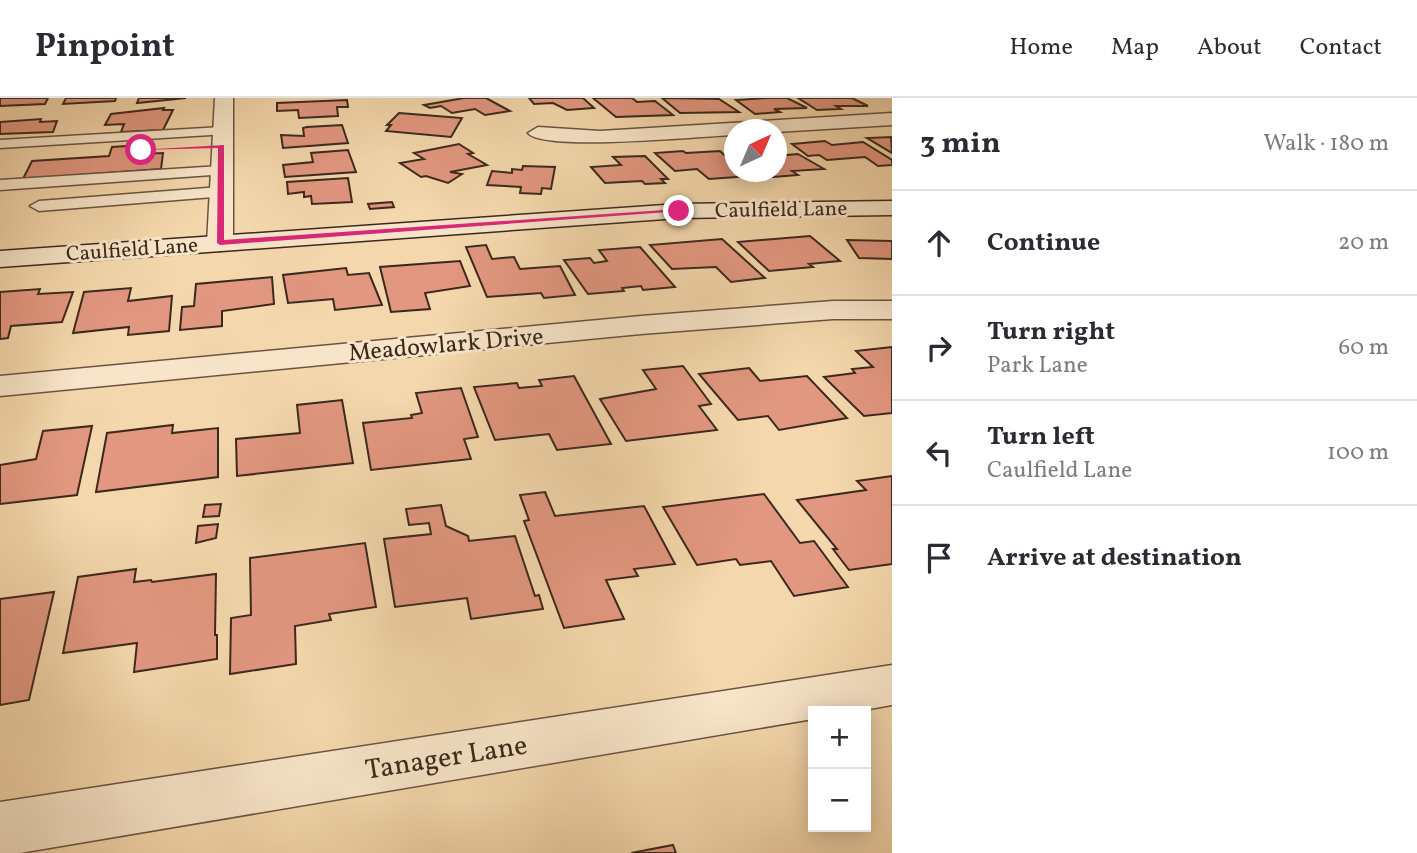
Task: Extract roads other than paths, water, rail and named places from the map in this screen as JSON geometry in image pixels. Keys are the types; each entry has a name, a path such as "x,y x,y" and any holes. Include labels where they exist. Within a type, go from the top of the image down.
{"street":[{"path":"220,243 224,98"},
{"path":"538,133 600,136 892,119"},
{"name":"Caulfield Lane","path":"0,259 679,211 892,208"},
{"name":"Meadowlark Drive","path":"0,386 655,324 833,310 892,310"},
{"name":"Tanager Lane","path":"0,829 892,685"}],"lane":[{"path":"0,144 222,139"},
{"path":"141,150 222,139"},
{"path":"0,159 111,151"},
{"path":"0,185 220,182"},
{"path":"39,206 220,182"}]}
